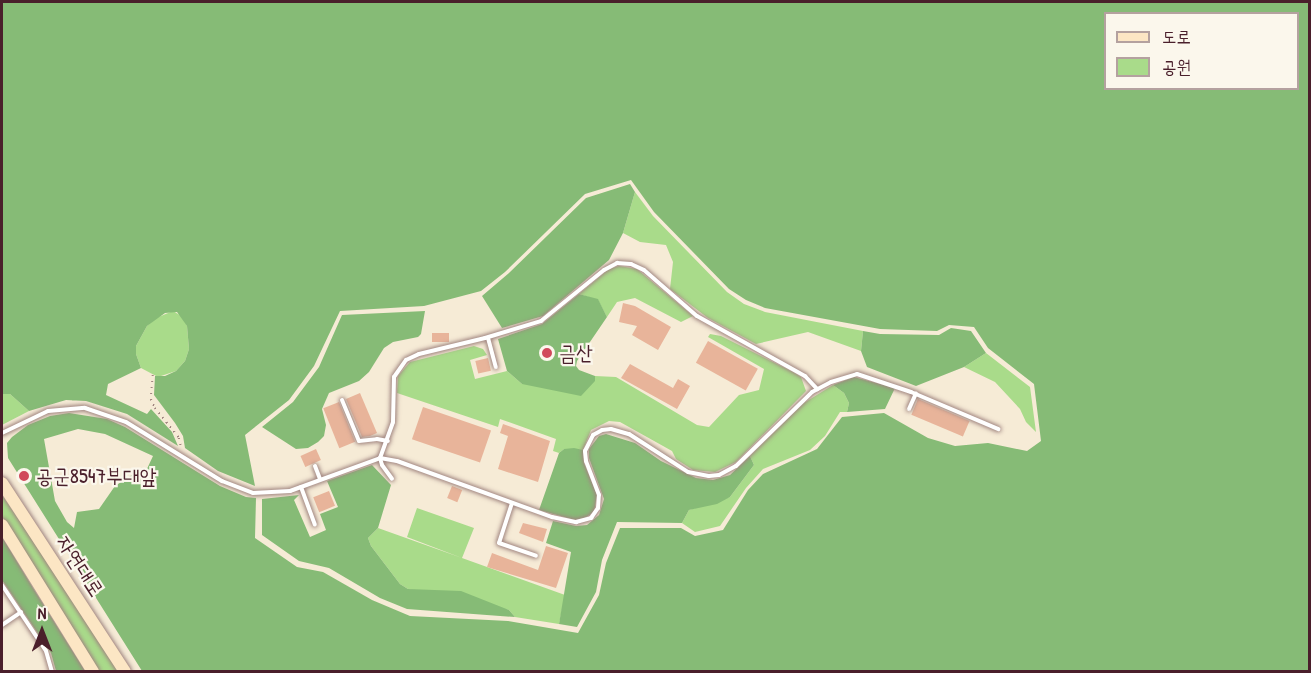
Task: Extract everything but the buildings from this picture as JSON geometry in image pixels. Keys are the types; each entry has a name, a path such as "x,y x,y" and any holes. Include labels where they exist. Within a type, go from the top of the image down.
{"main road":[{"name":"자연대로","path":"4,489 124,672"},
{"path":"2,525 93,672"}],"lane":[{"path":"392,479 380,458 388,441 394,415 394,377 400,365 419,354 488,338 541,321 611,266 631,264 644,270 697,316 805,376 817,389"},
{"path":"488,338 496,367"},
{"path":"2,433 48,411 85,408 126,422 222,481 252,493 277,493 301,487 380,458 397,461 512,503 576,522 591,518 598,508 600,495 586,460 585,451 593,435 611,429 629,434 688,472 709,476 719,475 736,466 817,389 857,374 916,393 998,429"},
{"path":"909,409 916,393"},
{"path":"342,400 359,441 377,438 388,441"},
{"path":"315,466 320,479"},
{"path":"301,487 315,525"},
{"path":"512,503 499,543 536,556"},
{"path":"2,585 46,651 52,672"},
{"path":"2,625 21,612"}],"path":[{"path":"153,375 151,399 155,408 179,438 181,457"}],"green space":[{"path":"2,2 1309,2 1309,671 142,671 8,458 7,443 28,425 50,416 69,413 107,419 125,427 220,486 246,497 256,498 255,538 297,567 323,572 372,600 410,616 508,621 578,633 599,595 606,563 620,528 681,528 695,536 723,530 748,490 763,474 817,449 842,417 884,413 928,438 955,446 988,443 1027,451 1041,441 1034,384 988,348 974,327 949,325 937,331 880,329 765,308 746,300 729,289 654,212 631,180 585,194 505,272 481,291 424,306 340,311 314,366 289,400 245,435 255,486 218,471 185,448 183,436 154,395 155,376 165,376 176,371 185,361 189,349 187,326 177,312 165,313 147,326 136,346 141,368 108,384 106,395 147,414 151,409 172,432 178,446 127,414 86,401 66,400 29,411 10,394 2,394","holes":["78,429 105,434 153,456 146,471 135,473 115,486 99,509 77,512 74,528 67,522 55,501 44,439"]},
{"path":"630,184 635,192 623,233 609,260 543,316 502,328 482,296 586,198"},
{"path":"635,192 653,216 727,292 744,304 765,312 863,331 861,351 808,332 756,344 708,318 670,289 673,262 666,245 640,242 623,233"},
{"path":"619,266 637,269 693,316 681,322 635,298 617,302 607,317 598,300 579,294 609,269"},
{"path":"579,294 598,299 607,317 577,361 576,366 579,370 595,376 595,381 581,396 522,384 507,371 498,339 542,324"},
{"path":"173,311 183,317 187,326 189,349 185,361 176,371 158,377 141,368 136,346 147,326 156,318"},
{"path":"425,311 421,334 418,337 393,342 384,348 369,372 359,381 329,393 322,409 326,425 324,436 318,442 308,448 296,449 262,427 293,402 319,367 342,315"},
{"path":"951,328 971,331 986,353 964,367 916,386 867,367 861,351 863,331 880,334 939,335"},
{"path":"710,334 721,336 793,372 801,377 806,391 736,462 715,472 693,470 676,459 672,451 620,422 609,421 591,430 583,450 564,449 559,453 553,451 556,439 500,419 498,427 397,393 398,376 410,362 474,346 483,349 487,355 470,360 475,379 507,371 522,384 595,381 595,376 616,377 697,425 709,427 739,395 759,390 764,369 708,337"},
{"path":"986,353 1030,387 1036,432 1026,422 1020,409 995,382 964,367"},
{"path":"854,377 895,388 885,409 847,412 849,403 844,393 833,385"},
{"path":"833,385 844,393 849,403 847,412 840,412 825,436 810,450 763,469 746,488 720,526 695,532 682,523 689,510 730,497 754,465 750,456 804,403"},
{"path":"2,394 10,394 29,411 2,425"},
{"path":"606,434 635,443 661,461 696,478 713,480 730,475 750,456 754,465 730,497 717,504 689,510 682,523 617,522 602,560 596,592 577,627 559,624 571,552 546,543 553,521 576,526 587,525 599,515 604,499 589,458 589,449 599,436"},
{"path":"564,449 583,450 584,463 597,495 594,512 583,519 575,520 539,510 559,453"},
{"path":"372,465 391,485 378,528 368,538 371,546 400,584 408,589 461,591 509,610 515,617 407,609 380,598 329,568 299,561 262,535 262,499 299,495 294,500 310,537 326,530 320,514 338,507 327,481"},
{"path":"2,495 118,671 98,671 2,516"},
{"path":"417,508 474,528 462,558 407,537"},
{"path":"378,528 565,595 559,624 515,617 509,610 408,589 400,584 371,546 368,538"},
{"path":"2,537 85,671 56,671 51,653 2,580"}],"place":[{"name":"금산","path":"547,353"},
{"name":"공군8547부대앞","path":"24,476"}]}
